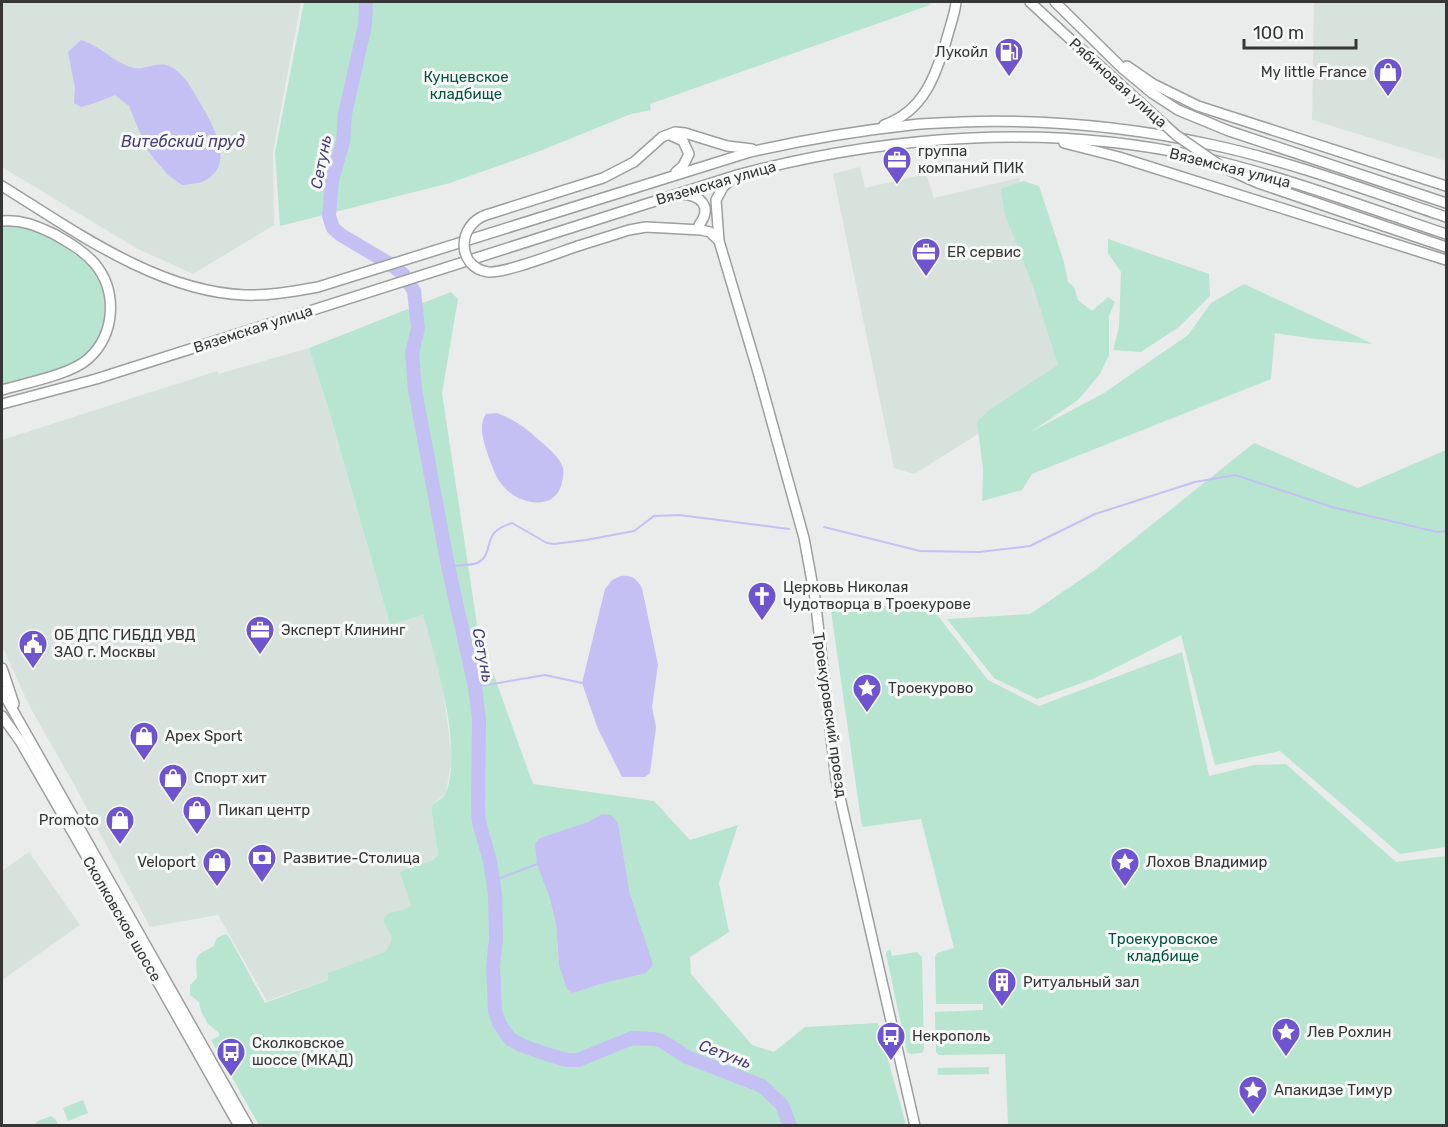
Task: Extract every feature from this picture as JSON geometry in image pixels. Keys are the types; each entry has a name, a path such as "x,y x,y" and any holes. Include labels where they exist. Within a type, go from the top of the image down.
{"main road":[{"path":"867,131 891,123 911,111 922,98 934,80 939,66 956,2"},
{"name":"Рябиновая улица","path":"1030,2 1176,135 1222,167 1258,183 1446,247"},
{"name":"Рябиновая улица","path":"1055,2 1122,68 1152,93 1178,110 1201,121 1446,203"},
{"path":"1104,48 1153,84 1198,106 1446,186"},
{"name":"Вяземская улица","path":"2,186 129,263 207,290 244,295 284,293 318,287 670,176 765,149 818,137 912,124 1014,121 1107,127 1191,141 1236,150 1324,176 1446,217"},
{"path":"719,241 710,232 691,228 646,227 629,230 500,271 485,271 476,267 469,259 464,245 465,235 477,219 612,174 634,162 668,134 685,133 727,146 765,149"},
{"path":"668,134 683,141 689,153 683,166 670,176"},
{"path":"1044,138 1119,157 1446,260"},
{"name":"Вяземская улица","path":"2,404 96,379 737,175 822,154 878,145 927,140 1084,139 1198,157 1292,184 1446,234"},
{"path":"691,228 709,215 723,187 737,175"},
{"path":"676,194 691,195 703,203 719,241"},
{"name":"Троекуровский проезд","path":"716,200 719,241 804,538 815,605 836,780 915,1125"},
{"path":"691,228 705,212 703,203"},
{"path":"2,221 13,220 39,226 86,255 102,274 107,284 111,308 107,331 95,352 87,360 77,367 2,390"},
{"path":"691,228 711,241 723,256"},
{"path":"2,668 31,745"},
{"path":"2,691 31,745"},
{"path":"2,710 14,731"},
{"name":"Сколковское шоссе","path":"2,716 14,731 239,1125"},
{"name":"Сколковское шоссе","path":"31,745 248,1125"}],"shaded area":[{"path":"2,2 301,2 273,152 274,225 193,274 136,248 2,167"},
{"path":"1314,2 1446,2 1446,161 1312,120"},
{"path":"860,167 865,188 926,174 934,198 1019,178 1065,368 975,436 914,474 894,468 833,174"},
{"path":"309,348 390,625 423,615 442,681 452,758 446,792 431,807 438,854 433,860 425,946 267,1001 218,915 150,927 30,707 2,646 2,440 217,371 218,374"},
{"path":"29,852 80,925 2,980 2,871"}],"green space":[{"name":"Кунцевское кладбище","path":"304,2 931,2 930,5 650,104 651,110 631,114 540,151 450,183 280,226 275,152"},
{"path":"1024,181 1039,186 1064,262 1068,282 1074,287 1078,300 1092,311 1108,297 1115,302 1109,316 1109,355 1100,374 1078,400 1031,432 1104,393 1188,335 1211,303 1244,284 1373,344 1275,333 1271,379 1032,474 1022,490 982,501 983,469 977,422 988,411 1058,365 1033,286 1004,212 1001,189"},
{"path":"2,225 18,225 35,229 78,256 94,272 99,281 104,303 100,335 93,347 81,357 49,372 2,384"},
{"path":"1108,239 1209,274 1210,296 1179,327 1141,352 1113,350 1119,327 1121,272 1108,253"},
{"path":"451,292 458,299 442,393 478,631 533,784 654,801 690,840 738,825 719,883 729,932 690,957 691,974 752,1045 774,1052 805,1027 878,1023 906,1125 259,1125 211,1040 219,1036 219,1033 208,1024 199,1002 190,995 190,985 197,978 197,958 202,952 213,947 217,938 226,934 265,1003 328,980 328,973 385,952 392,938 383,920 392,912 411,905 400,872 433,860 438,854 431,807 446,793 451,771 446,702 423,615 390,625 309,348","holes":["602,814 618,823 630,894 604,983 573,993 559,965 556,924 549,896 588,822"]},
{"path":"1254,443 1358,488 1446,450 1446,847 1400,854 1280,751 1215,765 1181,635 1093,679 1037,699 994,678 947,619 1030,614 1095,570"},
{"name":"Троекуровское кладбище","path":"830,604 847,609 877,605 935,612 988,680 1039,706 1182,652 1209,776 1254,765 1286,764 1396,862 1446,856 1446,1125 1008,1125 1005,1054 939,1055 936,1052 935,1012 983,1010 983,1004 936,1004 935,957 937,953 954,948 921,819 862,827"},
{"path":"890,949 892,956 917,952 922,957 924,1049 922,1053 907,1052 886,954"},
{"path":"989,1067 989,1074 938,1075 938,1068"},
{"path":"83,1100 88,1113 68,1121 63,1108"},
{"path":"51,1116 58,1125 35,1125 38,1121"}],"water":[{"name":"Витебский пруд","path":"81,40 127,66 138,68 156,65 169,66 187,81 210,120 219,143 221,154 214,174 202,182 182,185 168,175 147,150 129,106 115,95 81,107 74,103 75,88 68,52"},
{"path":"497,413 524,428 550,449 559,460 563,468 563,478 553,498 545,502 527,501 511,493 499,480 489,458 482,430 486,414"},
{"path":"621,576 633,578 642,588 658,665 652,707 656,727 650,773 645,777 622,777 598,729 582,683 605,589 612,580"},
{"path":"602,814 611,815 618,823 630,894 653,964 646,973 573,993 567,989 559,965 556,924 537,864 535,844 540,838 588,822"}],"waterway":[{"name":"Сетунь","path":"366,2 365,25 345,114 343,142 332,180 329,216 333,228 403,274 414,291 418,328 412,353 415,390 448,566 475,687 479,719 478,812 490,861 495,895 496,939 493,966 495,1011 499,1023 510,1039 521,1045 567,1060 578,1060 632,1038 662,1041 687,1057 762,1086 782,1105 790,1126"},
{"path":"824,527 920,551 979,552 1030,546 1095,514 1195,482 1235,475 1332,507 1437,532 1446,531"},
{"path":"448,566 477,563 484,557 495,532 512,523 547,543 554,544 634,531 654,516 679,515 789,529"},
{"path":"475,687 545,675 582,683"},
{"path":"493,881 537,864"}],"place":[{"name":"Лукойл","path":"1009,78"},
{"name":"My little France","path":"1388,98"},
{"name":"группа компаний ПИК","path":"897,186"},
{"name":"ER сервис","path":"926,278"},
{"name":"Церковь Николая Чудотворца в Троекурове","path":"762,622"},
{"name":"Эксперт Клининг","path":"260,656"},
{"name":"ОБ ДПС ГИБДД УВД ЗАО г. Москвы","path":"33,670"},
{"name":"Троекурово","path":"867,714"},
{"name":"Apex Sport","path":"144,762"},
{"name":"Спорт хит","path":"173,804"},
{"name":"Пикап центр","path":"197,836"},
{"name":"Promoto","path":"120,846"},
{"name":"Развитие-Столица","path":"262,884"},
{"name":"Veloport","path":"217,888"},
{"name":"Лохов Владимир","path":"1125,888"},
{"name":"Ритуальный зал","path":"1002,1008"},
{"name":"Лев Рохлин","path":"1286,1058"},
{"name":"Некрополь","path":"891,1062"},
{"name":"Сколковское шоссе (МКАД)","path":"231,1078"},
{"name":"Апакидзе Тимур","path":"1253,1116"}]}
